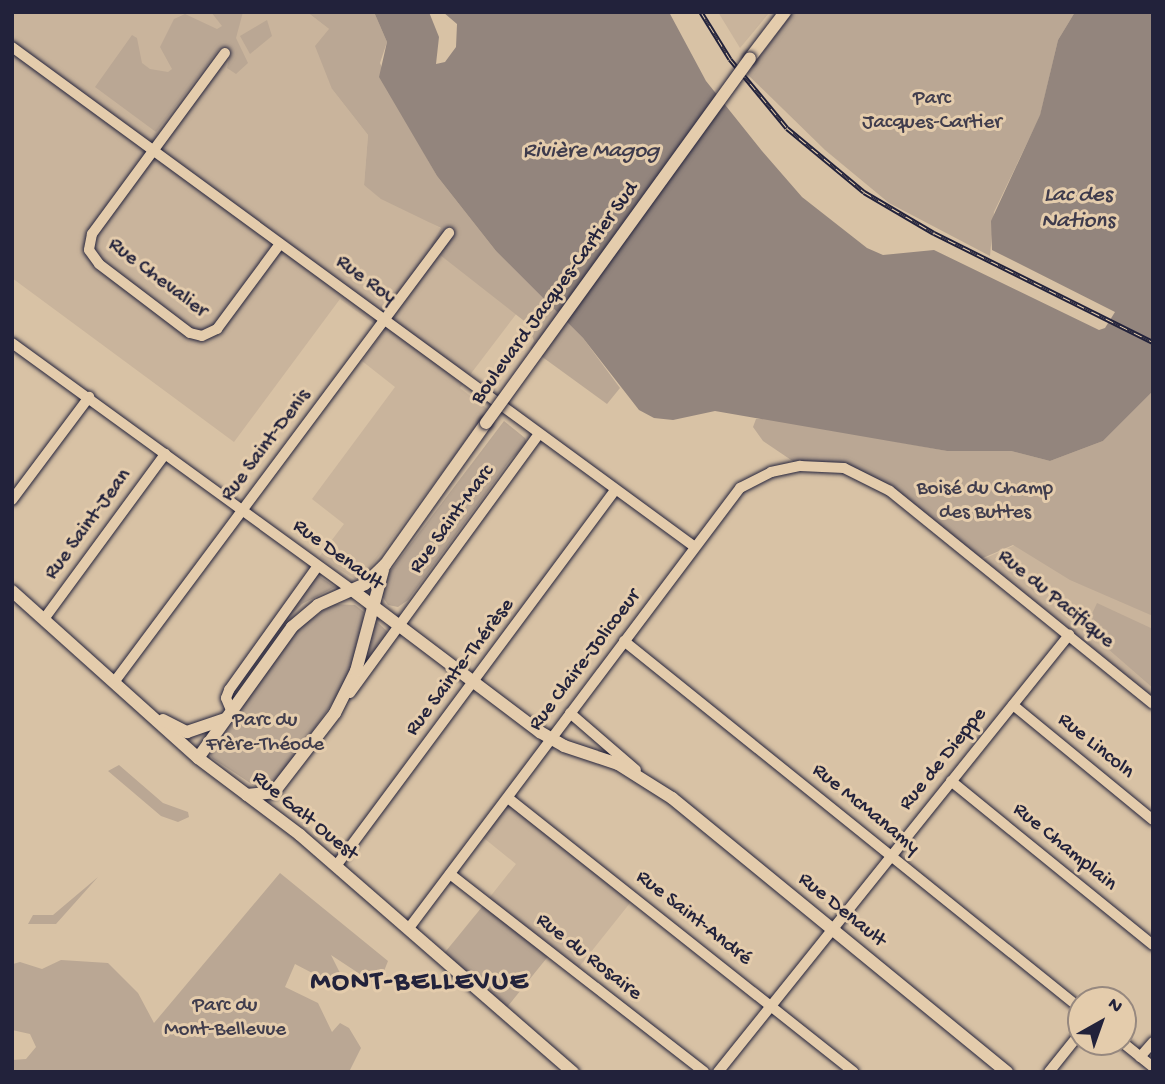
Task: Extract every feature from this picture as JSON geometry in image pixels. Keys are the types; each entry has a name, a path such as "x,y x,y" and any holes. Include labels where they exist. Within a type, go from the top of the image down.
{"main road":[{"name":"Boulevard Jacques-Cartier Sud","path":"247,795 268,794 279,788 335,713 356,671 385,565 785,12"},
{"name":"Boulevard Jacques-Cartier Sud","path":"198,758 292,626 318,605 352,590 385,565"},
{"name":"Rue Denault","path":"352,590 551,739 618,764 650,782 1007,1072"},
{"name":"Rue Galt Ouest","path":"12,591 198,758 336,866 573,1072"},
{"path":"145,708 187,732 227,715"}],"street":[{"name":"Rue Roy","path":"12,47 385,319 538,436 695,547"},
{"path":"153,149 225,53"},
{"name":"Rue Chevalier","path":"153,149 92,234 89,250 99,264 180,326 202,336 217,329 280,244"},
{"name":"Rue Saint-Denis","path":"115,681 449,233"},
{"name":"Rue Denault","path":"12,343 352,590"},
{"path":"12,500 89,397"},
{"name":"Rue Saint-Marc","path":"335,713 538,436"},
{"name":"Rue Saint-Jean","path":"44,619 165,454"},
{"name":"Rue Claire-Jolicoeur","path":"410,928 695,547 751,480 800,466 824,466"},
{"name":"Rue du Pacifique","path":"824,466 859,472 890,491 1153,704"},
{"name":"Rue Sainte-Thérèse","path":"336,866 615,491"},
{"path":"227,715 226,698 229,690 317,567"},
{"name":"Rue de Dieppe","path":"718,1072 1069,635"},
{"name":"Rue McManamy","path":"624,641 1067,998"},
{"name":"Rue Lincoln","path":"1013,705 1153,820"},
{"name":"Rue Denault","path":"570,713 650,782"},
{"name":"Rue Champlain","path":"951,782 1153,945"},
{"name":"Rue Saint-André","path":"508,798 854,1072"},
{"name":"Rue du Rosaire","path":"450,874 704,1072"},
{"path":"1140,1057 1153,1042"},
{"path":"1049,1072 1067,1050"},
{"path":"1137,1054 1153,1067"}],"shaded area":[{"path":"12,12 307,12 329,29 332,89 368,135 364,185 449,233 436,251 517,313 460,388 489,410 363,577 355,579 319,557 344,524 312,499 395,387 362,361 384,331 340,299 234,442 12,278"},
{"path":"718,12 770,12 740,48"},
{"path":"1130,494 1153,512 1153,704 979,561"},
{"path":"508,798 634,898 575,972 486,902 516,864 480,835"}],"green space":[{"path":"211,12 243,12 236,38 248,63 236,74 227,68 230,55 219,49 156,132 95,87 132,35 137,38 142,63 150,69 168,72 172,69 160,47 174,19 185,14 217,29 222,26"},
{"path":"307,12 374,12 387,42 380,63 398,107 437,176 496,251 583,338 620,388 607,404 530,348 534,341 528,324 435,251 431,245 441,228 381,199 364,185 368,135 332,89 315,46 329,29"},
{"name":"Parc Jacques-Cartier","path":"793,12 1075,12 1058,40 1040,116 994,212 990,256 889,203 825,150 747,74"},
{"path":"267,20 272,36 250,54 240,36"},
{"name":"Boisé du Champ des Buttes","path":"1153,391 1153,616 1070,580 1013,545 976,561 859,472 800,466 763,441 753,427 756,419 774,419 947,451 1011,451 1050,461 1103,441"},
{"path":"504,421 525,438 527,444 511,459 408,600 398,607 388,605 382,596 388,574"},
{"path":"317,575 335,587 302,604 280,626"},
{"path":"1097,603 1153,629 1153,688 1085,629"},
{"name":"Parc du Frère-Théode","path":"333,604 355,605 364,612 357,658 336,698 275,784 261,790 212,758 209,751 294,631"},
{"path":"374,619 388,632 361,672"},
{"path":"119,765 163,803 188,812 189,817 178,822 161,816 108,771"},
{"name":"Parc du Mont-Bellevue","path":"280,873 388,961 378,986 331,955 342,977 339,987 295,964 285,987 318,1003 332,1032 340,1023 349,1028 361,1048 349,1072 12,1072 12,1060 26,1059 36,1047 30,1034 12,1030 13,964 20,962 42,969 61,960 108,963 138,993 154,1023"},
{"path":"98,877 56,924 28,924 33,915 53,915"},
{"path":"486,902 550,954 504,1011 442,956"}],"water":[{"name":"Rivière Magog","path":"374,12 429,12 439,37 436,64 445,62 456,47 457,24 443,12 669,12 706,81 762,151 802,197 867,248 883,255 934,250 1099,330 1105,328 1115,312 992,250 991,221 1040,115 1058,40 1075,12 1153,12 1153,391 1103,441 1050,461 1011,451 947,451 715,411 673,420 654,418 639,410 583,338 496,251 437,176 379,77 387,42"}],"railway":[{"path":"701,12 730,59 787,128 864,192 934,233 1153,342"}],"district":[{"name":"MONT-BELLEVUE","path":"420,983"}],"water label":[{"name":"Lac des Nations","path":"1078,209"}]}
